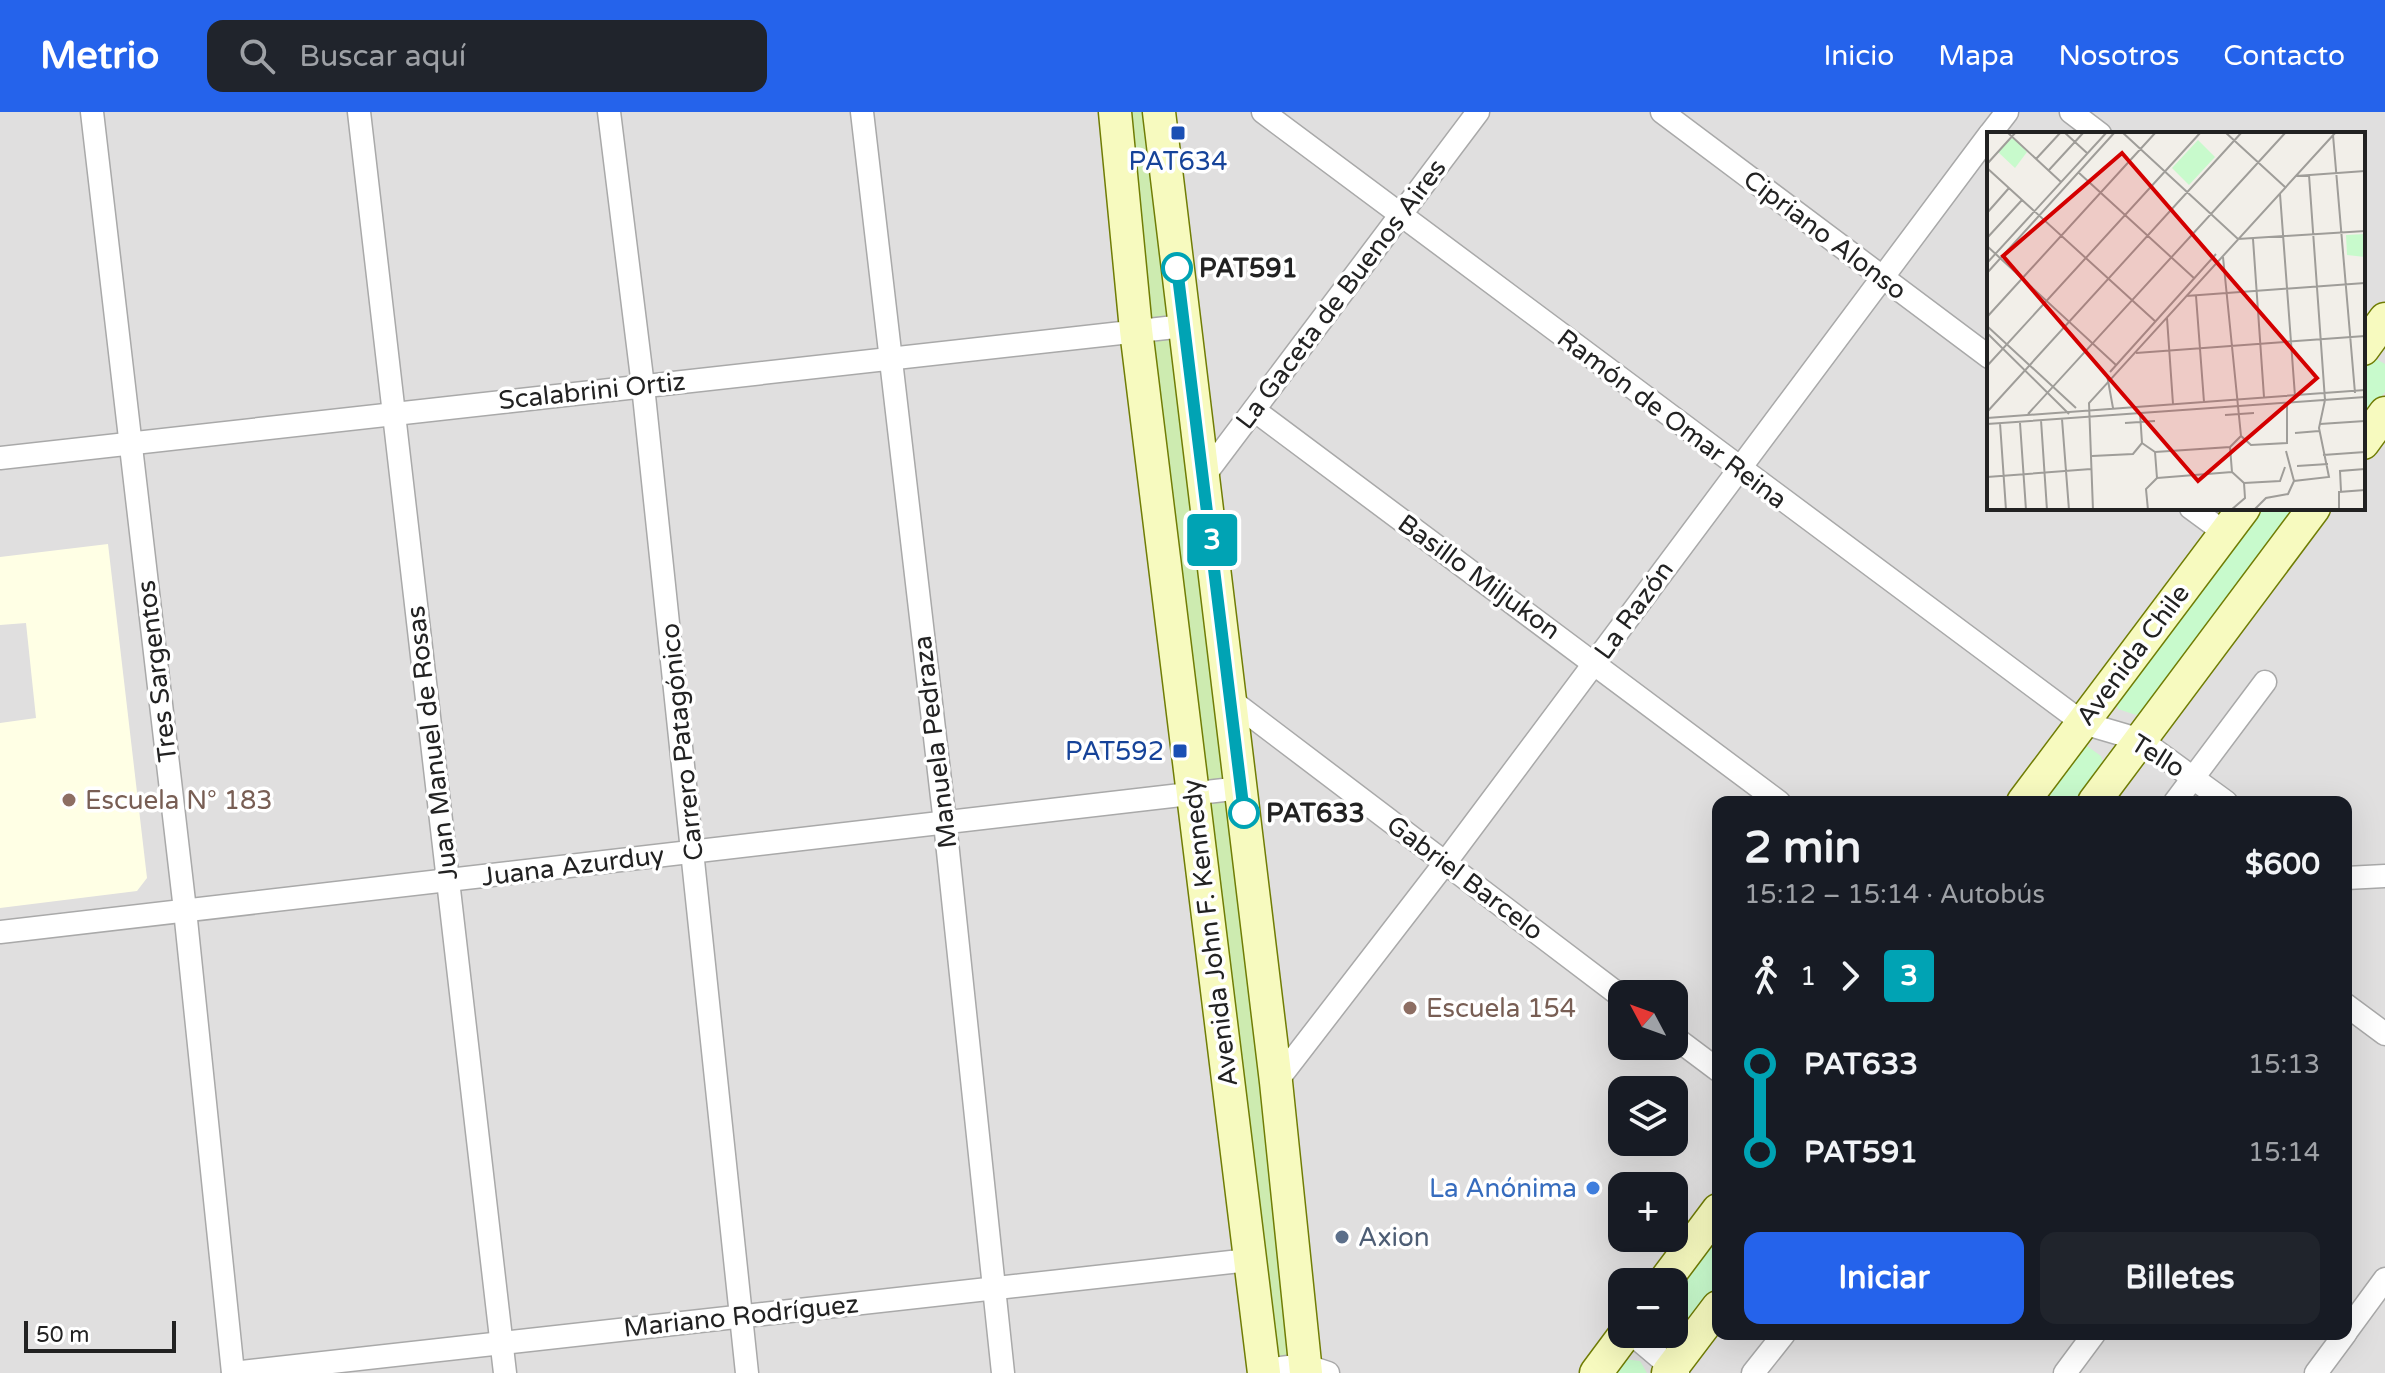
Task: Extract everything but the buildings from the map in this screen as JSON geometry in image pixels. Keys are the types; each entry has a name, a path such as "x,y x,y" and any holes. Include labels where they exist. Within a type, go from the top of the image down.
{"main road":[{"name":"Avenida John F. Kennedy","path":"1115,112 1136,330 1264,1372"},
{"name":"Avenida John F. Kennedy","path":"1159,112 1313,1370"},
{"path":"2099,796 2313,510"},
{"name":"Avenida Chile","path":"2028,796 2234,521"},
{"path":"1674,1268 1712,1218"},
{"path":"1673,1371 1712,1316"},
{"path":"1596,1373 1615,1348"}],"street":[{"name":"Tres Sargentos","path":"92,112 185,910 233,1373"},
{"name":"Juan Manuel de Rosas","path":"359,112 505,1373"},
{"name":"Carrero Patagónico","path":"609,112 643,386 694,852 747,1373"},
{"name":"Manuela Pedraza","path":"862,112 945,823 1003,1373"},
{"name":"Ramón de Omar Reina","path":"1263,112 1738,469 2083,723"},
{"name":"La Gaceta de Buenos Aires","path":"1204,476 1478,112"},
{"name":"Cipriano Alonso","path":"1662,112 1987,356"},
{"name":"La Razón","path":"1992,132 2007,112"},
{"path":"2071,112 2097,132"},
{"name":"La Razón","path":"1276,1082 1445,863 1987,139"},
{"name":"Scalabrini Ortiz","path":"0,458 1184,326"},
{"name":"Basillo Miljukon","path":"1254,410 1771,796"},
{"path":"2198,510 2234,521"},
{"path":"2180,796 2265,682"},
{"name":"Gabriel Barcelo","path":"1232,701 1608,986"},
{"name":"Tello","path":"2083,723 2141,740 2218,796"},
{"name":"Juana Azurduy","path":"0,932 1241,788"},
{"path":"2352,878 2385,876"},
{"path":"2352,1009 2385,1034"},
{"path":"1688,1048 1712,1066"},
{"name":"Mariano Rodríguez","path":"233,1373 1249,1260"},
{"path":"2352,1324 2385,1279"},
{"path":"1753,1373 1779,1340"},
{"path":"2065,1373 2090,1340"},
{"path":"2316,1373 2340,1340"},
{"path":"1648,1348 1673,1371"},
{"path":"1264,1372 1313,1370"}],"shaded area":[{"path":"0,112 2385,112 2385,1373 0,1373"},
{"name":"Escuela N° 183","path":"108,544 147,878 137,891 0,908 0,723 36,718 26,623 0,625 0,557"}],"green space":[{"path":"1115,112 1159,112 1306,1373 1264,1373"},
{"path":"2365,360 2378,360 2385,364 2385,392 2365,418"},
{"path":"2253,510 2297,510 2148,710 2136,715 2118,709 2115,699"},
{"path":"2087,746 2101,756 2104,765 2081,796 2039,796 2075,748"},
{"path":"1712,1239 1712,1290 1688,1324 1688,1271"},
{"path":"1624,1359 1640,1361 1647,1373 1613,1373"}],"bus line":[{"name":"3","path":"1177,268 1244,813"}],"place":[{"name":"PAT634","path":"1178,133"},
{"name":"PAT591","path":"1177,268"},
{"name":"PAT592","path":"1180,751"},
{"name":"Escuela N° 183","path":"69,800"},
{"name":"PAT633","path":"1244,813"},
{"name":"Escuela 154","path":"1410,1008"},
{"name":"La Anónima","path":"1593,1188"},
{"name":"Axion","path":"1342,1237"}]}
